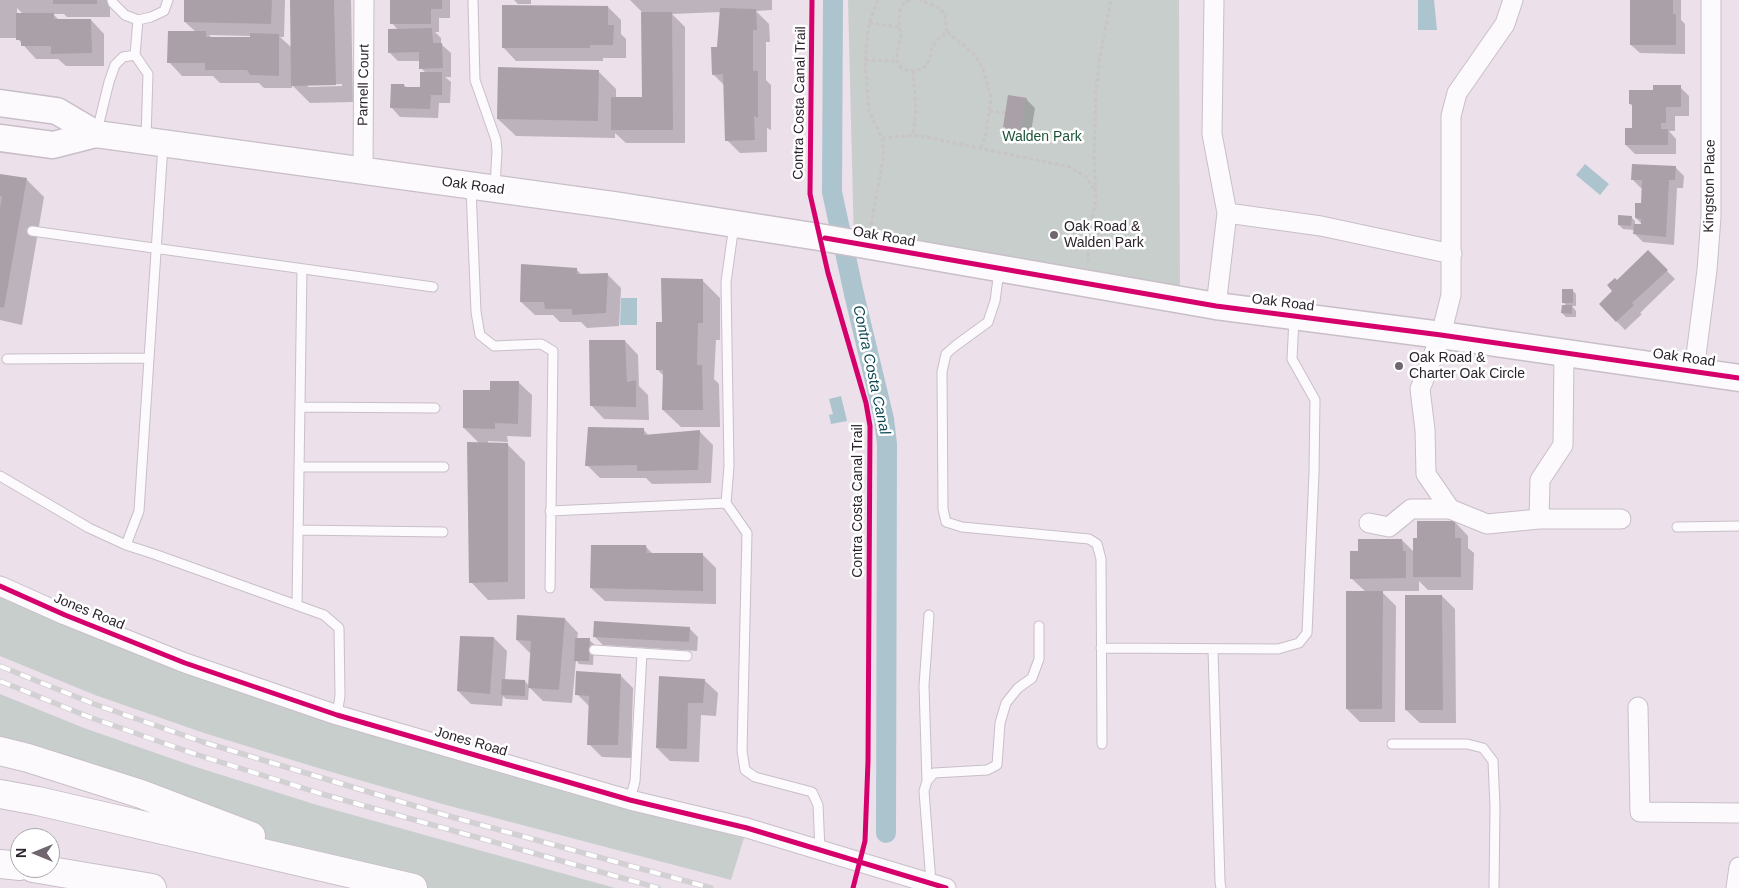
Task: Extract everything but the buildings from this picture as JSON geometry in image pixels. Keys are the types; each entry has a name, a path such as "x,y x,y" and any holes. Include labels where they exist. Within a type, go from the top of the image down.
{"highway":[{"path":"0,751 141,794 346,872"},
{"path":"0,794 413,888"},
{"path":"60,873 152,888"}],"main road":[{"name":"Oak Road","path":"0,103 57,111 96,134"},
{"name":"Oak Road","path":"0,138 53,145 96,134 483,187 825,238 1216,306 1441,334 1739,378"}],"street":[{"name":"Parnell Court","path":"363,171 364,0"},
{"path":"1214,0 1212,134 1227,212 1216,306"},
{"path":"1450,509 1426,474 1420,389 1441,334 1451,295 1451,116 1457,92 1505,24 1513,0"},
{"name":"Kingston Place","path":"1694,371 1707,270 1711,217 1711,0"},
{"path":"1227,212 1321,226 1452,254"},
{"path":"1539,520 1540,480 1563,445 1564,352"},
{"path":"1369,523 1390,527 1410,509 1450,509 1487,524 1539,520 1621,519"},
{"name":"Jones Road","path":"0,586 65,615 185,663 337,716 630,800 746,828 938,886"},
{"path":"1638,707 1640,812 1739,813"},
{"path":"1736,888 1739,867"}],"lane":[{"path":"112,0 125,15 138,20 164,11 168,0"},
{"path":"473,0 474,80 496,140 497,151 483,187 476,312 480,334 494,346 541,344 553,351 550,588"},
{"path":"126,546 139,511 155,248 154,142 148,74 134,55 138,20"},
{"path":"96,134 115,66 123,57 134,55"},
{"path":"734,224 726,282 729,466 726,503 747,533 742,751 745,770 755,777 812,792 818,805 820,850"},
{"path":"32,231 433,286"},
{"path":"297,605 302,269"},
{"path":"1000,269 995,301 988,322 946,354 942,372 943,509 946,522 962,527 1089,539 1097,544 1101,559 1102,744"},
{"path":"1101,648 1278,649 1299,643 1307,633 1314,474 1315,400 1292,359 1294,316"},
{"path":"7,359 149,358"},
{"path":"300,407 435,408"},
{"path":"299,467 444,467"},
{"path":"0,476 89,528 126,546 154,554 324,615 339,628 340,696 337,716"},
{"path":"550,511 726,503"},
{"path":"1677,526 1739,526"},
{"path":"298,530 443,532"},
{"path":"929,616 924,686 927,781 924,791 938,886"},
{"path":"927,781 934,773 987,770 997,765 1000,723 1006,703 1018,688 1032,678 1039,659 1039,626"},
{"path":"1213,648 1221,888"},
{"path":"594,650 687,656"},
{"path":"630,800 635,781 642,653"},
{"path":"1392,744 1467,744 1483,748 1493,761 1495,807 1494,888"}],"path":[{"path":"861,244 884,155 882,138 869,111 864,60 869,22 878,0"},
{"path":"910,0 904,3 900,11 899,27 901,36 897,61 901,68 913,70 923,68 930,59 931,50 936,41 947,32"},
{"path":"920,0 940,8 945,15 947,32 973,53 982,67 991,97 986,134 981,148"},
{"path":"1087,284 1089,232 1096,201 1094,157 1096,90 1100,56 1111,0"},
{"path":"869,22 899,27"},
{"path":"864,60 897,61"},
{"path":"913,70 916,109 913,135"},
{"path":"989,111 1005,113"},
{"path":"882,138 913,135 1070,167 1086,177 1096,191"}],"green space":[{"name":"Walden Park","path":"848,0 1179,0 1180,300 854,243"},
{"path":"0,587 185,663 747,828 731,880 446,805 328,771 204,733 95,695 0,656"},
{"path":"0,694 84,728 193,766 317,805 615,888 413,888 346,872 0,750"}],"water":[{"path":"1418,0 1434,0 1437,30 1418,30"},
{"path":"1585,164 1609,184 1600,195 1576,175"},
{"path":"621,298 637,298 637,325 620,325"},
{"path":"841,396 847,421 831,424 829,415 833,414 829,399"}],"waterway":[{"name":"Contra Costa Canal","path":"833,0 832,192 884,419 887,444 886,833"}],"railway":[{"path":"0,666 94,704 203,742 445,815 711,888"},
{"path":"0,681 89,717 198,755 322,794 658,888"}],"cycle path":[{"name":"Contra Costa Canal Trail","path":"812,0 810,194 828,273 866,403 870,426 868,761 865,841 853,888"},
{"path":"825,238 1216,306 1441,335 1739,378"},
{"path":"0,586 65,615 185,663 337,715 630,800 747,828 946,888"}],"place":[{"name":"Oak Road & Walden Park","path":"1054,235"},
{"name":"Oak Road & Charter Oak Circle","path":"1399,366"}]}
